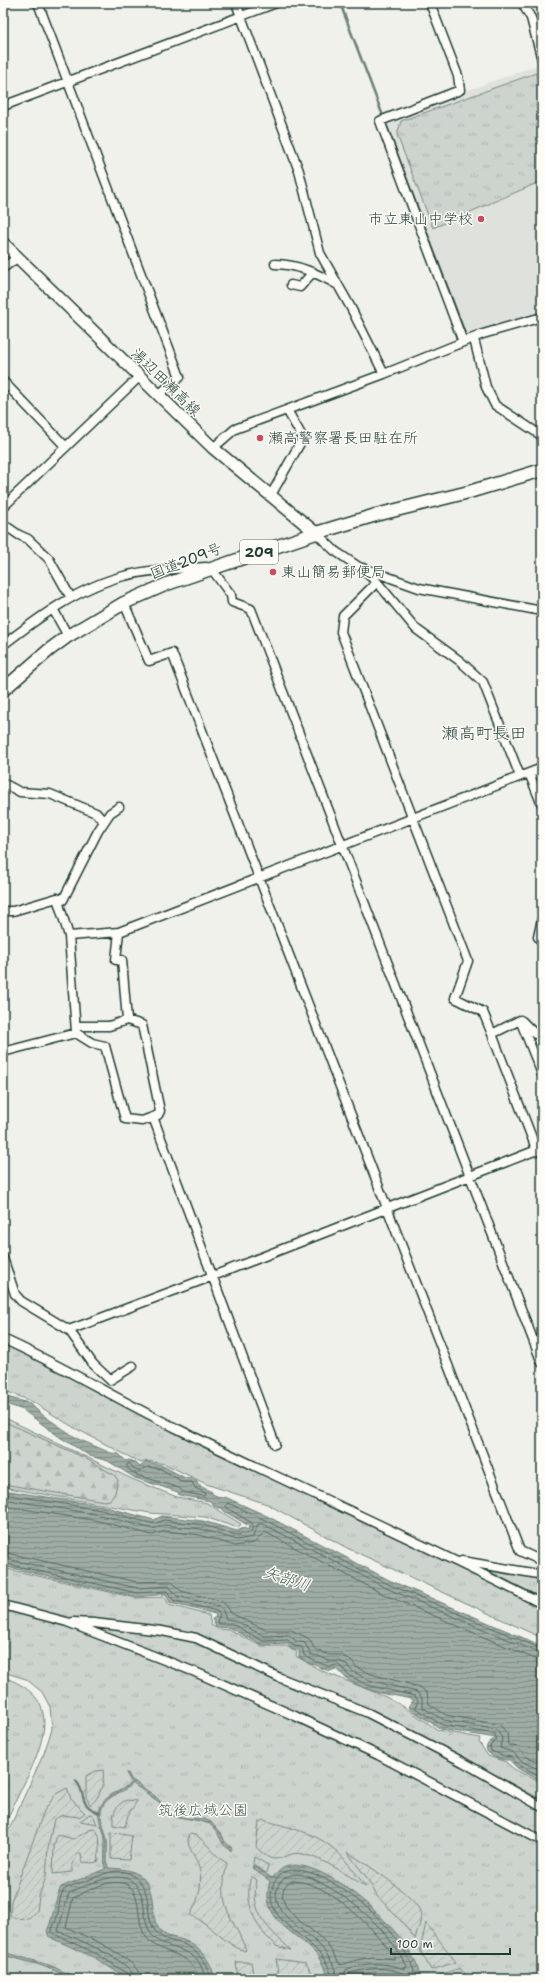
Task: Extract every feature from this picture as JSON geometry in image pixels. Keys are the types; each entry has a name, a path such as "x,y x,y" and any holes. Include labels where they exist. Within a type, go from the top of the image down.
{"highway":[{"name":"国道209号","path":"3,690 49,650 68,636 124,603 167,584 316,533 376,515 469,492 542,470"}],"main road":[{"name":"湯辺田瀬高線","path":"3,243 213,448 316,533"}],"street":[{"path":"38,3 180,377 158,395"},
{"path":"236,3 300,171 320,253 384,374"},
{"path":"3,106 276,3"},
{"path":"430,3 458,76 460,90 380,121 463,342"},
{"path":"522,3 531,18 542,60"},
{"path":"3,268 17,258"},
{"path":"275,264 285,264 313,272 338,285"},
{"path":"291,285 300,287 313,272"},
{"path":"213,448 235,429 384,374 474,339 483,334 542,316"},
{"path":"474,339 486,387 495,405 542,436"},
{"path":"3,507 139,377"},
{"path":"3,381 66,447"},
{"path":"271,495 303,438 287,410"},
{"path":"3,524 19,536 28,539 49,559 71,598"},
{"path":"316,533 335,551 377,582 416,629 460,661 483,682 520,776"},
{"path":"3,645 37,618 71,598 124,576 141,572 213,567 231,595 232,602 252,608 542,1363"},
{"path":"358,567 419,588 542,611"},
{"path":"69,1330 539,1150 483,1012 455,998 468,961 414,817 341,632 343,616 377,582"},
{"path":"124,603 149,661 172,653 520,1551 542,1561"},
{"path":"53,609 68,636"},
{"path":"69,936 118,932 542,768"},
{"path":"529,773 542,805"},
{"path":"3,783 20,792 50,794 96,813 104,822"},
{"path":"3,911 13,911 57,898 63,900 104,822 110,813 118,806"},
{"path":"3,1052 76,1030 109,1026 127,1020 142,1025 160,1111 158,1115 142,1121 124,1119 105,1046 92,1043 76,1030 69,936 57,898"},
{"path":"542,919 538,937 542,942"},
{"path":"118,932 116,960 122,960 127,1020"},
{"path":"492,1034 520,1020"},
{"path":"520,1020 535,1034 542,1032"},
{"path":"520,1020 542,1074"},
{"path":"153,1117 275,1444"},
{"path":"3,1258 15,1294 21,1301 69,1330 93,1364 110,1380 133,1366"},
{"path":"3,1339 23,1348 136,1409 244,1462 454,1559 542,1604"},
{"path":"454,1559 538,1574 542,1572"},
{"path":"3,1605 67,1622 196,1672 378,1755 542,1841"},
{"path":"67,1622 101,1624 162,1631 196,1638 278,1677 368,1714 463,1762 542,1807"}],"shaded area":[{"name":"市立東山中学校","path":"537,65 542,86 542,314 469,338 464,336 384,124 387,120"}],"green space":[{"path":"536,73 542,105 542,181 433,228 397,135 401,121"},
{"path":"3,1343 105,1395 542,1604 542,1638 347,1548 267,1504 206,1484 165,1464 148,1461 141,1463 73,1427 31,1401 3,1390"},
{"path":"3,1417 132,1479 177,1497 207,1503 241,1524 238,1528 205,1517 150,1513 3,1487"},
{"path":"3,1421 83,1457 114,1475 118,1480 115,1493 110,1500 104,1501 3,1484"},
{"path":"473,1563 505,1573 542,1575 542,1598"},
{"name":"筑後広域公園","path":"3,1568 136,1598 165,1597 169,1605 209,1615 211,1625 218,1629 230,1630 261,1646 286,1646 297,1652 296,1656 320,1670 386,1697 406,1708 438,1730 480,1738 479,1742 488,1756 506,1762 514,1769 542,1783 542,1800 446,1748 542,1804 542,1979 3,1979 3,1842 44,1753 52,1729 50,1707 42,1692 26,1679 3,1672"},
{"path":"3,1677 21,1685 33,1694 40,1705 44,1717 40,1745 35,1760 3,1829"},
{"path":"103,1770 101,1789 97,1799 90,1805 86,1797 86,1776 96,1771"},
{"path":"67,1788 71,1799 85,1813 79,1817 63,1815 54,1819 48,1848 46,1877 39,1896 37,1911 29,1919 13,1918 10,1915 11,1901 44,1811 56,1794"},
{"path":"127,1800 137,1801 128,1815 125,1827 113,1825 113,1817 117,1807"},
{"path":"90,1814 93,1815 97,1824 80,1821"},
{"path":"263,1820 310,1834 326,1843 343,1857 366,1887 336,1868 303,1854 291,1854 281,1858 272,1859 262,1853 256,1847 259,1822"},
{"path":"94,1829 99,1835 99,1861 93,1863 82,1862 81,1853 78,1853 72,1866 72,1872 53,1874 54,1847 57,1835 74,1839 89,1830"},
{"path":"111,1832 132,1836 129,1860 111,1859"},
{"path":"189,1834 194,1835 204,1841 217,1856 227,1863 224,1878 225,1900 227,1909 246,1950 245,1951 230,1944 205,1923 190,1915 198,1897 201,1877 198,1864 189,1846"},
{"path":"347,1852 390,1881 412,1900 421,1915 420,1924 415,1939 401,1921 377,1896 367,1878"},
{"path":"254,1857 268,1865 266,1873 253,1864"},
{"path":"251,1876 257,1880 255,1892 258,1912 268,1928 291,1950 276,1946 265,1935 256,1921 250,1907 249,1900 249,1884"},
{"path":"426,1923 456,1962 431,1970 420,1950"},
{"path":"276,1959 306,1963 314,1979 279,1979"},
{"path":"236,1962 251,1962 254,1979 238,1979"},
{"path":"460,1968 470,1979 434,1979 434,1977"}],"water":[{"name":"矢部川","path":"3,1396 29,1403 44,1416 78,1439 111,1453 119,1454 126,1461 129,1460 136,1463 140,1467 146,1462 161,1465 185,1478 192,1478 196,1480 198,1485 212,1492 212,1494 222,1498 225,1497 267,1516 389,1580 542,1646 542,1782 521,1770 510,1760 498,1759 489,1754 487,1746 496,1738 441,1729 410,1709 409,1705 414,1700 371,1690 349,1680 336,1669 330,1671 320,1668 317,1665 309,1664 299,1657 299,1650 292,1650 287,1644 262,1645 230,1628 216,1627 212,1619 216,1617 215,1614 170,1603 166,1594 136,1597 3,1566 3,1490 102,1506 154,1520 162,1516 203,1521 237,1531 244,1528 248,1530 249,1526 224,1511 222,1508 214,1506 210,1501 179,1495 178,1492 135,1478 108,1461 90,1456 61,1438 23,1410 3,1403"},
{"path":"126,1773 128,1773 131,1779 155,1796 170,1811 184,1818 174,1816 159,1802 132,1783 127,1788 110,1798 102,1808 101,1818 107,1840 108,1868 127,1870 141,1876 149,1888 152,1897 154,1918 159,1929 166,1935 189,1942 199,1950 208,1961 214,1979 128,1979 95,1958 49,1937 47,1931 61,1887 105,1869 105,1840 99,1810 106,1799 131,1782"},
{"path":"185,1818 204,1819 211,1822 222,1835 225,1842 232,1848 231,1851 223,1844 217,1832 210,1824"},
{"path":"253,1865 272,1878 280,1870 289,1866 305,1867 324,1874 345,1887 367,1904 386,1922 403,1942 414,1960 419,1975 414,1979 374,1972 346,1979 328,1979 322,1964 316,1955 306,1944 288,1930 274,1914 269,1905 268,1894 270,1881 252,1868"},
{"path":"3,1952 49,1965 80,1979 75,1979 40,1965 3,1955"}],"waterway":[{"path":"340,3 383,116"},
{"path":"386,124 466,336"},
{"path":"76,1781 87,1806 99,1813"}],"place":[{"name":"市立東山中学校","path":"481,219"},
{"name":"瀬高警察署長田駐在所","path":"260,438"},
{"name":"東山簡易郵便局","path":"273,572"}],"district":[{"name":"瀬高町長田","path":"484,733"}]}
